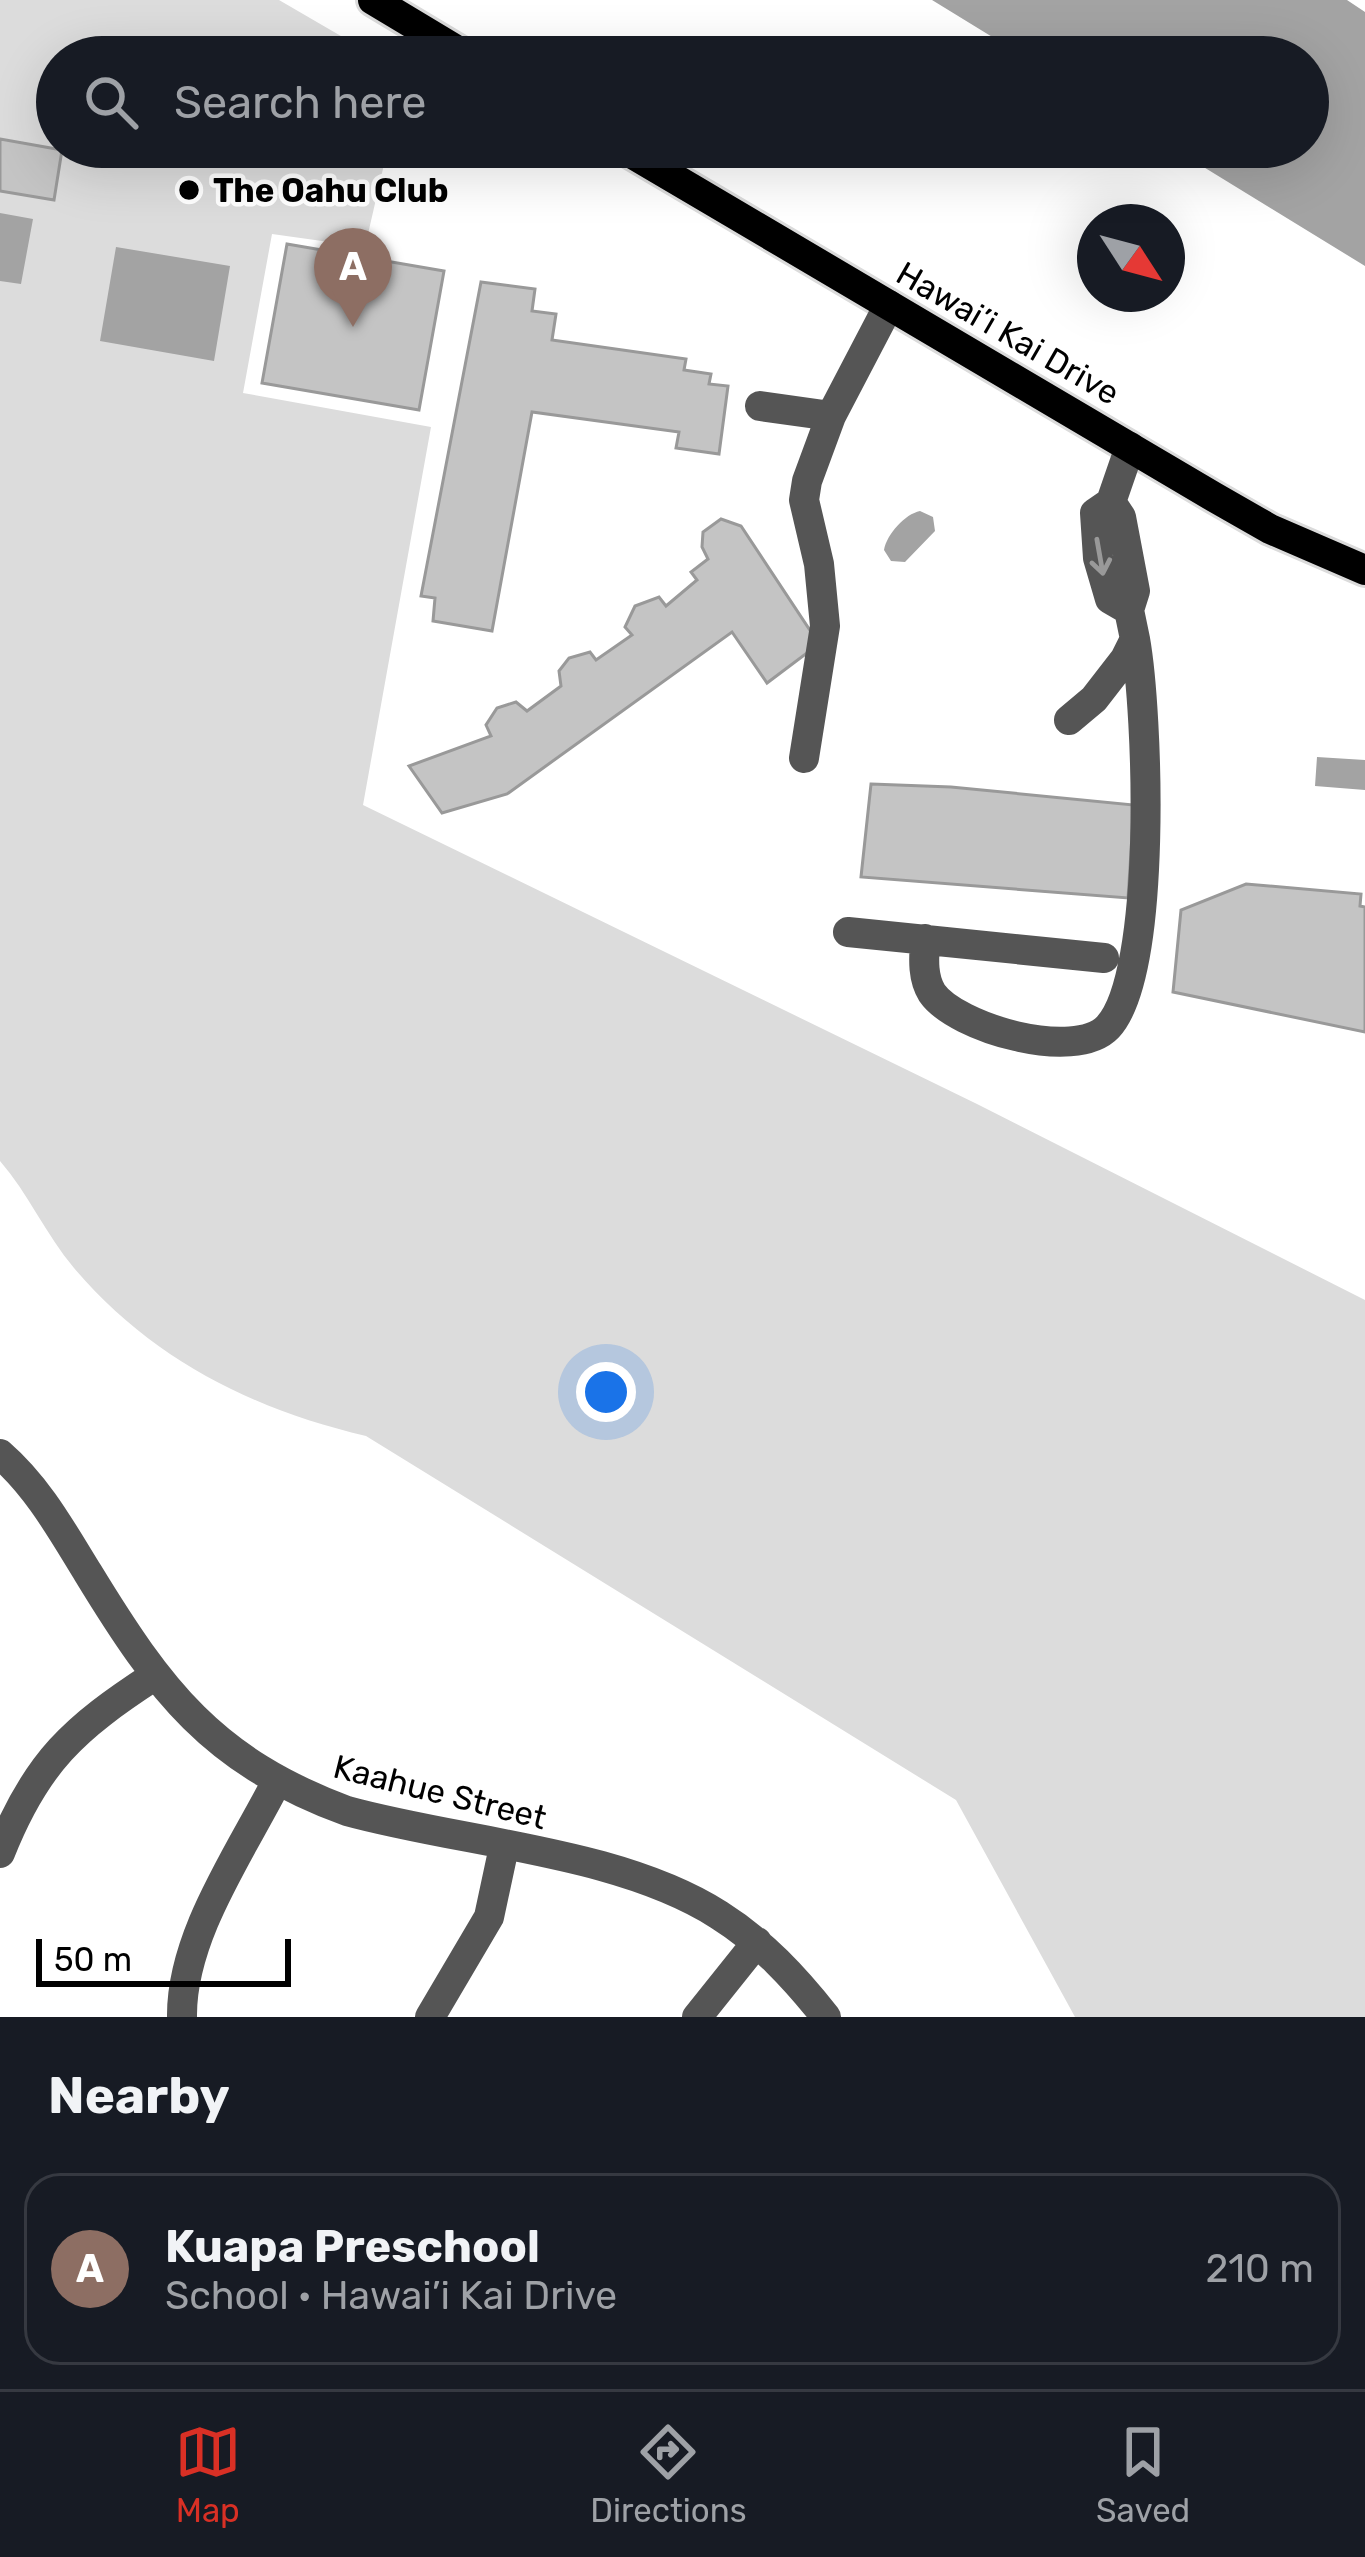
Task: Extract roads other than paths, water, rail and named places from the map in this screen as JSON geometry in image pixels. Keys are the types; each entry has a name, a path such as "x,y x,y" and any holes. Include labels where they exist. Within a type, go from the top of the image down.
{"main road":[{"path":"373,0 433,36"},
{"name":"Hawai’i Kai Drive","path":"657,168 1270,529 1365,570"}],"street":[{"path":"804,758 825,626 819,565 804,500 807,481 831,416 889,305"},
{"path":"760,406 831,416"},
{"path":"925,939 926,980 932,994 943,1005 985,1026 1046,1043 1086,1040 1104,1031 1120,1012 1141,906 1146,790 1141,673 1132,624 1110,599 1098,558 1095,513 1111,502 1130,447"},
{"path":"1069,720 1094,699 1125,659 1132,624"},
{"path":"848,932 1104,958"},
{"name":"Kaahue Street","path":"4,1465 57,1523 154,1676 215,1738 277,1781 346,1811 646,1880 720,1916 757,1942 826,2017"},
{"path":"0,1852 22,1803 58,1749 85,1723 154,1676"},
{"path":"182,2017 185,1978 201,1928 277,1781"},
{"path":"430,2017 489,1917 504,1847"},
{"path":"697,2017 757,1942"}],"place":[{"name":"The Oahu Club","path":"189,190"},
{"name":"Kuapa Preschool","path":"353,327"}]}
